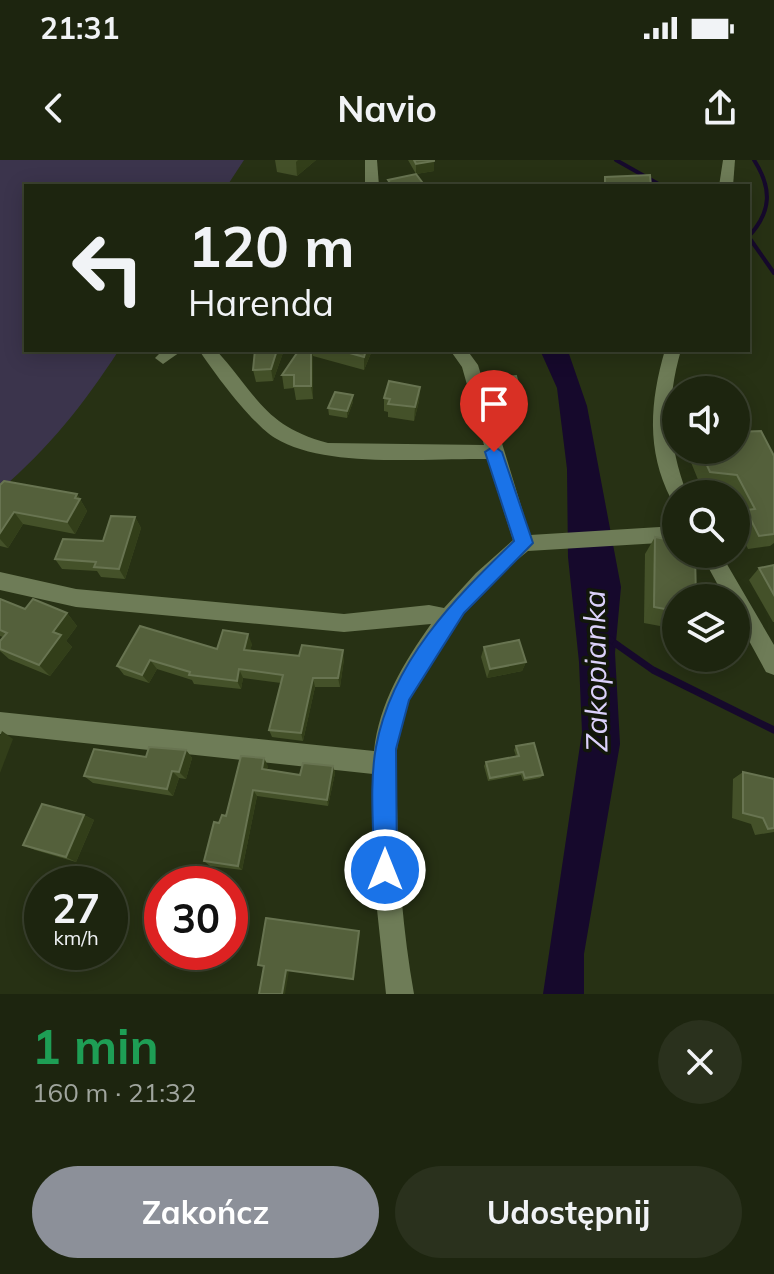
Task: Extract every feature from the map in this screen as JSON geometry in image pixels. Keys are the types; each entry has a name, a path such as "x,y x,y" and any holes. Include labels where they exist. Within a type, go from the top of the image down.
{"street":[{"path":"371,160 372,184"},
{"path":"726,184 729,160"},
{"path":"209,352 264,424 306,445 328,450 494,452"},
{"path":"460,352 470,365 494,452 534,541"},
{"path":"673,352 658,415 663,455 673,480"},
{"path":"400,994 386,886 385,764 389,727 399,696 449,619 534,541 662,534"},
{"path":"719,568 774,665"},
{"path":"0,581 76,598 344,623 429,614 449,619"},
{"path":"0,723 385,764"}],"shaded area":[{"path":"0,160 244,160 228,184 24,184 24,352 118,352 65,424 35,458 0,490"}],"water":[{"name":"Zakopianka","path":"541,352 568,352 587,406 621,587 615,653 620,744 584,954 584,994 543,994 582,732 579,662 568,557 567,469 557,388"}],"building":[{"path":"414,160 434,160 434,161 416,164"},
{"path":"416,174 424,184 391,184 388,180"},
{"path":"650,175 651,184 605,184 605,177"},
{"path":"255,352 276,352 271,369 253,370"},
{"path":"298,352 311,352 311,386 294,386 294,375 282,375"},
{"path":"346,352 365,352 364,357"},
{"path":"516,376 524,407 501,408 492,378"},
{"path":"389,381 420,387 415,407 388,404 390,399 384,398"},
{"path":"335,392 353,395 347,411 328,408"},
{"path":"750,431 761,431 774,456 774,534 759,536 750,518 750,510 755,509 750,500 750,480 710,472 706,464 750,464"},
{"path":"4,481 77,494 75,498 80,499 67,522 14,512 0,533 0,485"},
{"path":"111,516 135,517 119,569 94,567 96,562 55,559 63,539 103,541"},
{"path":"655,537 662,538 662,568 695,568 696,584 662,584 662,608 654,607"},
{"path":"774,565 774,595 759,568"},
{"path":"0,599 25,609 33,599 67,613 53,632 61,635 39,665 0,649 0,641 7,633 0,630"},
{"path":"140,626 217,649 223,630 248,634 244,650 299,656 302,645 343,650 338,678 313,678 301,733 269,730 283,675 239,669 237,681 189,675 190,672 150,660 142,675 117,666"},
{"path":"519,640 526,662 490,669 484,647"},
{"path":"534,743 543,775 525,778 523,772 490,778 486,762 519,756 516,746"},
{"path":"149,747 186,750 179,772 172,771 167,789 84,776 94,749 146,757"},
{"path":"241,756 264,758 262,769 300,775 303,763 333,766 327,800 253,790 238,866 204,861 214,822 219,823 222,815 226,816"},
{"path":"743,772 774,779 774,828 768,829 763,818 743,813"},
{"path":"42,804 84,815 66,857 23,845"},
{"path":"266,918 359,931 353,979 286,970 282,994 259,994 264,966 258,965"}],"waterway":[{"path":"616,160 658,184"},
{"path":"750,235 762,218 767,199 764,180 754,160"},
{"path":"750,239 774,273"},
{"name":"Zakopianka","path":"610,639 619,646"},
{"name":"Zakopianka","path":"616,644 653,670 774,730"}],"route":[{"path":"385,870 386,749 399,696 458,607 524,543 514,521 494,452"}]}
